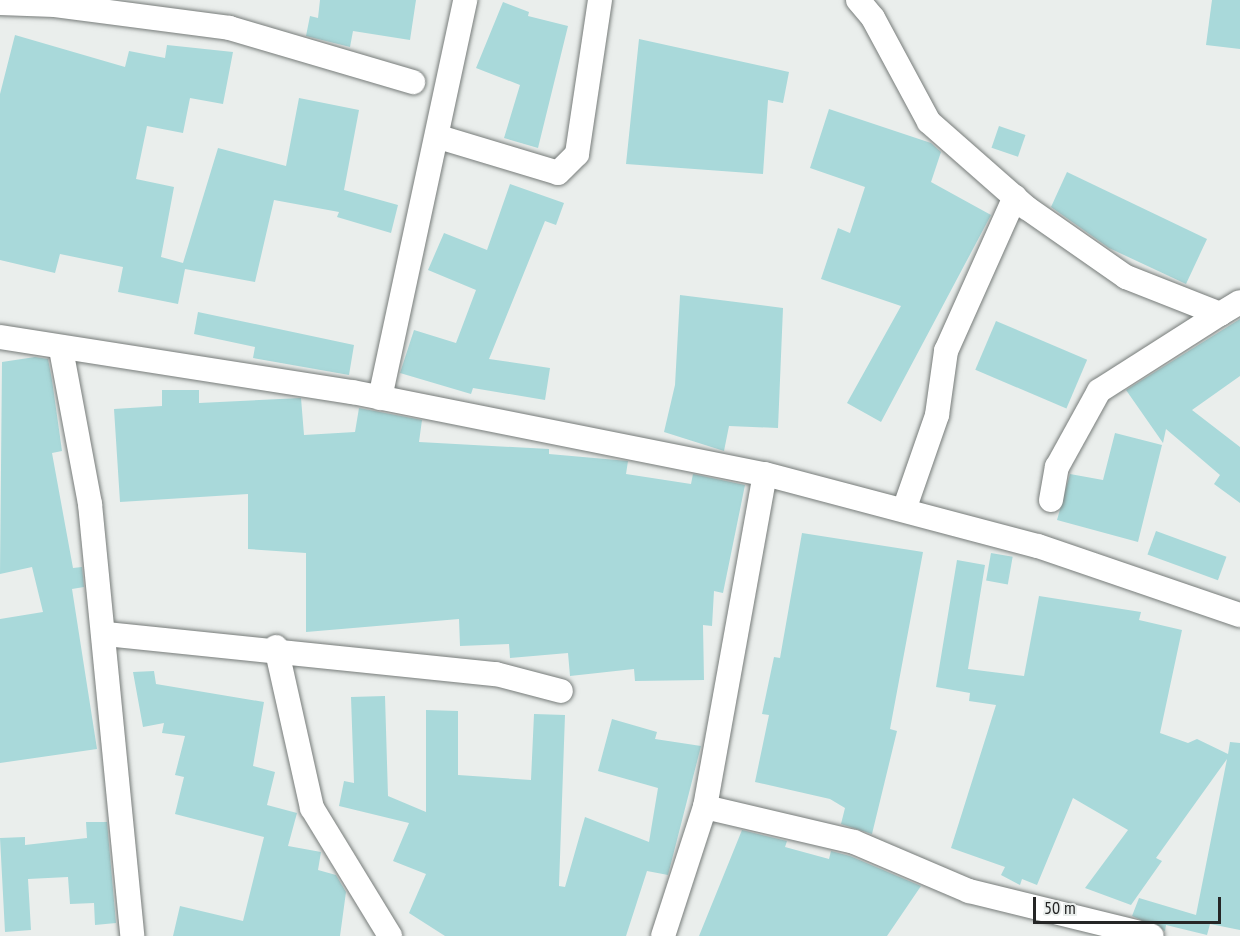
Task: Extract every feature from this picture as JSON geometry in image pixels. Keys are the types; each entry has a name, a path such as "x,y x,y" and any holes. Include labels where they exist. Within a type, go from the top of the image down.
{"street":[{"path":"381,398 439,137 465,0"},
{"path":"439,137 558,173 577,154 600,0"},
{"path":"858,0 929,122 1015,196 1126,277 1230,308"},
{"path":"0,3 229,28 413,82"},
{"path":"904,510 937,416 946,351 1015,196"},
{"path":"1051,500 1057,467 1099,391 1230,308"},
{"path":"0,337 61,349 381,398 765,474 1038,546 1240,615"},
{"path":"61,349 90,504 106,633 132,936"},
{"path":"663,936 705,807 765,474"},
{"path":"106,633 276,647 496,674 561,692"},
{"path":"276,647 312,808 390,936"},
{"path":"705,807 854,842 969,891 1152,936"}],"building":[{"path":"320,0 416,0 410,40 353,31 350,47 306,36 310,16 318,18"},
{"path":"1212,0 1240,0 1240,49 1206,45"},
{"path":"503,2 529,12 528,16 568,26 538,148 504,138 520,85 476,68"},
{"path":"15,35 125,67 129,51 165,58 167,45 233,52 223,104 190,98 183,133 147,126 136,179 174,187 161,257 183,263 218,148 286,166 299,98 359,110 344,190 398,205 391,233 337,217 339,212 274,200 255,282 185,269 178,304 118,292 123,267 60,254 55,273 0,260 0,94"},
{"path":"639,39 789,72 783,103 768,100 763,174 626,164"},
{"path":"829,109 931,143 941,152 931,182 991,215 881,422 847,403 901,306 821,279 838,228 850,233 865,187 810,168"},
{"path":"999,126 1025,135 1018,157 992,148"},
{"path":"1067,172 1207,239 1186,284 1109,248 1051,207"},
{"path":"510,184 564,203 556,225 545,221 489,359 550,368 545,400 473,388 471,394 400,373 414,330 456,343 476,290 428,270 444,233 487,250"},
{"path":"680,295 783,308 778,428 729,426 724,451 664,432 675,385"},
{"path":"198,312 354,345 349,375 253,358 255,347 194,334"},
{"path":"1240,319 1240,376 1192,410 1240,447 1240,503 1214,484 1220,475 1166,429 1163,443 1126,390"},
{"path":"996,321 1087,360 1066,408 975,370"},
{"path":"35,357 48,359 62,451 52,453 73,568 82,567 84,587 72,589 97,749 0,763 0,619 43,612 32,567 0,574 2,362"},
{"path":"162,390 199,390 199,403 301,398 304,435 355,432 359,408 422,420 419,442 549,449 549,454 628,461 626,474 691,484 693,474 745,485 723,593 714,591 712,626 703,625 704,680 635,681 634,669 570,676 568,653 510,658 509,644 460,646 459,619 306,632 306,553 248,549 248,494 120,502 114,409 162,406"},
{"path":"1115,433 1162,445 1138,542 1057,520 1070,474 1103,480"},
{"path":"1156,531 1226,557 1218,580 1147,554"},
{"path":"802,533 923,552 890,729 897,731 872,834 841,824 845,808 830,799 755,782 769,715 762,714 774,657 780,658"},
{"path":"991,553 1013,557 1008,584 986,581"},
{"path":"957,560 985,565 968,669 1024,676 1039,596 1141,612 1139,620 1182,630 1160,733 1188,743 1197,739 1228,754 1230,742 1240,743 1240,930 1210,924 1207,935 1166,925 1165,931 1132,916 1139,898 1196,915 1227,759 1156,858 1162,861 1131,905 1085,888 1128,830 1073,798 1037,885 1022,879 1020,885 1001,875 1005,867 951,848 996,705 969,701 970,693 936,687"},
{"path":"154,671 156,684 264,702 253,766 275,772 267,805 297,813 288,846 321,852 318,870 336,875 346,892 340,936 173,936 180,906 243,921 264,837 175,814 184,777 175,775 185,736 162,733 164,723 143,727 133,672"},
{"path":"385,696 388,796 426,812 426,710 458,711 458,775 531,780 534,714 565,715 559,886 565,887 585,817 649,842 658,788 598,771 612,719 657,732 655,739 701,746 668,875 647,871 626,936 445,936 409,913 426,874 393,861 409,823 339,806 344,781 354,783 351,697"},
{"path":"86,822 107,822 116,923 95,925 94,903 70,904 68,877 28,879 31,930 5,932 0,838 25,837 25,845 87,838"},
{"path":"742,830 787,841 785,847 829,859 831,851 850,856 921,886 887,936 699,936"}]}
